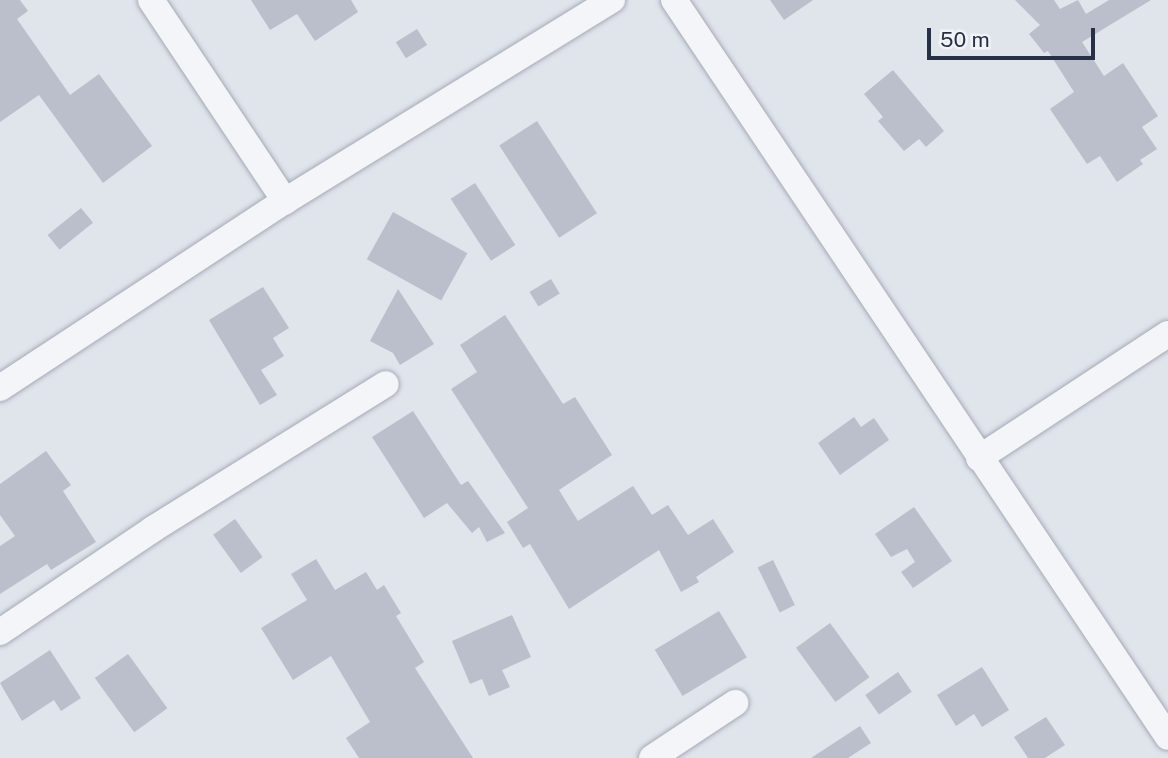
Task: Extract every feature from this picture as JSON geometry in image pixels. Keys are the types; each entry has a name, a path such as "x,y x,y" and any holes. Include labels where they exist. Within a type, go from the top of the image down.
{"street":[{"path":"151,0 285,201"},
{"path":"0,388 285,201 612,0"},
{"path":"674,0 1168,737"},
{"path":"979,458 1168,334"},
{"path":"0,632 153,529 386,384"},
{"path":"652,758 735,703"}],"building":[{"path":"0,0 20,0 28,11 17,19 70,95 99,74 152,146 103,183 39,95 0,122"},
{"path":"251,0 351,0 358,12 315,41 297,14 270,30"},
{"path":"770,0 813,0 784,20"},
{"path":"1015,0 1054,0 1060,9 1078,0 1086,14 1109,0 1151,0 1082,42 1104,76 1123,63 1158,116 1142,127 1157,149 1140,160 1143,164 1117,182 1100,156 1087,164 1050,109 1074,92 1048,51 1044,53 1029,34 1040,25"},
{"path":"417,29 427,45 406,58 396,42"},
{"path":"893,70 944,131 926,147 919,139 904,151 878,121 883,117 864,94"},
{"path":"537,121 597,213 559,238 499,146"},
{"path":"475,183 515,245 491,261 451,199"},
{"path":"81,208 93,223 60,250 48,235"},
{"path":"393,212 467,253 441,300 367,259"},
{"path":"551,279 560,294 538,306 530,292"},
{"path":"263,287 289,328 273,338 284,356 261,370 277,395 260,405 209,320"},
{"path":"398,289 434,344 400,365 393,353 370,341"},
{"path":"505,315 563,404 575,397 612,455 559,490 578,521 633,486 652,515 668,505 688,535 713,519 734,552 696,577 699,582 681,592 659,550 569,609 530,544 523,548 507,522 528,508 451,389 477,372 460,345"},
{"path":"413,411 461,485 468,481 505,533 487,542 479,527 472,533 447,503 424,518 372,437"},
{"path":"854,417 861,427 874,418 889,440 840,475 818,443"},
{"path":"46,451 71,485 63,491 96,542 51,570 47,564 0,594 0,546 15,536 0,515 0,484"},
{"path":"914,507 952,561 913,588 901,572 915,562 907,549 891,557 875,534"},
{"path":"235,519 263,557 241,573 213,535"},
{"path":"316,559 335,590 366,572 377,590 384,585 401,613 396,616 424,662 415,668 473,758 359,758 346,738 370,722 331,656 293,680 261,628 307,600 291,574"},
{"path":"773,560 795,605 780,612 758,567"},
{"path":"719,611 747,657 683,696 655,650"},
{"path":"512,615 531,657 502,670 510,687 489,696 482,679 470,684 452,641"},
{"path":"830,623 869,677 835,702 796,648"},
{"path":"50,650 81,698 61,711 54,700 22,721 0,683"},
{"path":"128,654 167,708 134,732 95,678"},
{"path":"982,667 1009,710 982,727 974,714 956,726 937,695"},
{"path":"898,672 912,692 879,715 865,695"},
{"path":"1046,717 1065,745 1045,758 1028,758 1014,737"},
{"path":"860,726 871,743 848,758 811,758"}]}
